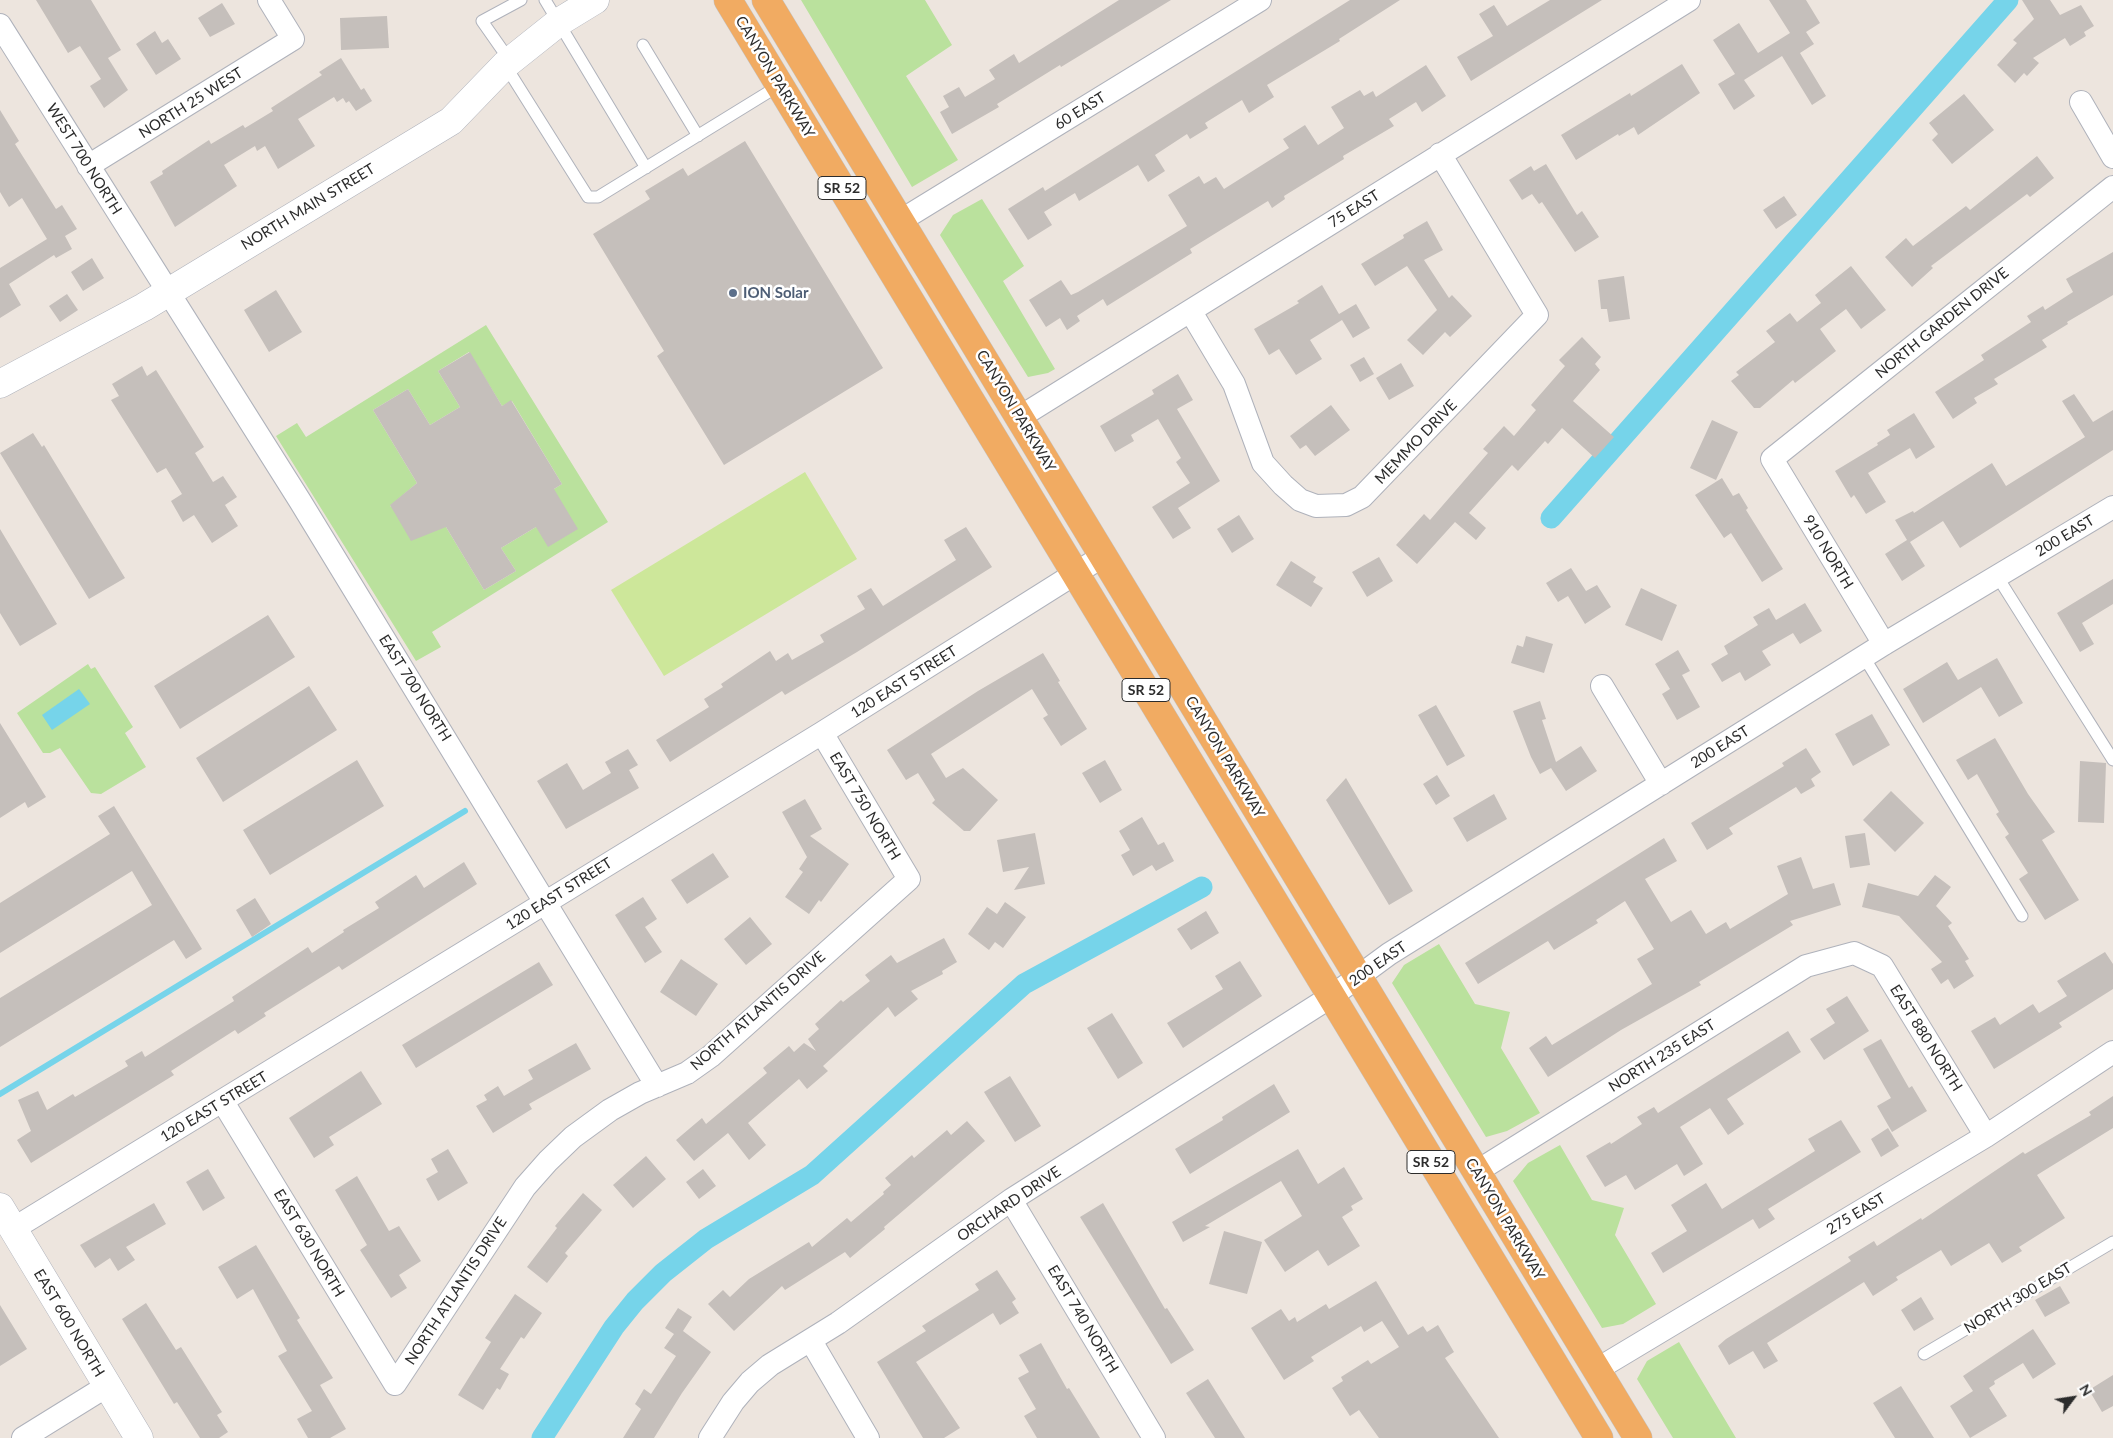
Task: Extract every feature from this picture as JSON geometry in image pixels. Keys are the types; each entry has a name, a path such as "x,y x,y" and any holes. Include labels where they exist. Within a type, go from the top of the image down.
{"highway":[{"name":"CANYON PARKWAY","path":"728,0 1599,1438"},
{"name":"CANYON PARKWAY","path":"766,0 1638,1438"}],"street":[{"name":"NORTH 25 WEST","path":"88,166 293,39 270,0"},
{"name":"NORTH MAIN STREET","path":"0,384 168,292 451,120 507,63 552,11 595,0"},
{"name":"60 EAST","path":"900,221 1260,0"},
{"name":"75 EAST","path":"1020,418 1689,0"},
{"name":"WEST 700 NORTH","path":"0,25 168,292"},
{"path":"2081,102 2113,157"},
{"name":"MEMMO DRIVE","path":"1191,312 1234,384 1263,463 1283,485 1300,500 1316,506 1346,505 1362,497 1537,315 1440,154"},
{"name":"NORTH GARDEN DRIVE","path":"1772,459 2113,187"},
{"name":"EAST 700 NORTH","path":"168,292 547,902 657,1086"},
{"name":"910 NORTH","path":"1772,459 1884,644"},
{"name":"200 EAST","path":"1332,996 1389,954 1884,644 2113,507"},
{"name":"120 EAST STREET","path":"6,1218 223,1102 822,733 1103,556"},
{"path":"1602,686 1661,784"},
{"name":"EAST 750 NORTH","path":"822,733 909,878"},
{"name":"NORTH ATLANTIS DRIVE","path":"395,1384 525,1187 548,1161 573,1137 610,1110 687,1073 711,1056 909,878"},
{"name":"EAST 880 NORTH","path":"1854,953 1882,966 1986,1136"},
{"name":"NORTH 235 EAST","path":"1476,1172 1806,966 1854,953"},
{"name":"ORCHARD DRIVE","path":"710,1438 733,1402 750,1382 770,1365 811,1342 1011,1200 1332,996"},
{"name":"275 EAST","path":"1596,1370 1986,1136 2113,1052"},
{"name":"EAST 630 NORTH","path":"223,1102 395,1384"},
{"name":"EAST 740 NORTH","path":"1011,1200 1154,1438"},
{"name":"EAST 600 NORTH","path":"6,1218 139,1438"},
{"path":"811,1342 868,1438"},
{"path":"23,1438 107,1386"}],"lane":[{"path":"521,0 482,22 588,198 598,197 780,85"},
{"path":"552,11 646,168"},
{"path":"643,45 698,136"},
{"path":"1997,576 2113,760"},
{"path":"1864,657 2022,916"},
{"name":"NORTH 300 EAST","path":"1924,1354 2113,1242"}],"green space":[{"path":"801,0 925,0 952,45 906,76 958,160 912,187"},
{"path":"982,199 1024,266 1003,281 1055,369 1048,373 1028,377 940,235 953,215"},
{"path":"486,325 608,522 432,632 441,647 416,661 276,436 297,423 306,437","holes":["469,352 502,406 512,401 562,484 554,489 536,527 501,548 516,571 484,590 446,527 390,506 417,483 373,410 408,389 430,425 460,407 438,371"]},
{"path":"805,472 857,559 664,676 611,590"},
{"path":"88,664 91,669 95,667 133,727 125,733 146,767 101,794 91,793 60,748 50,753 43,753 17,713"},
{"path":"1439,944 1475,1004 1510,1012 1501,1048 1540,1113 1507,1131 1486,1137 1392,983 1404,965"},
{"path":"1560,1145 1592,1200 1624,1208 1615,1235 1656,1304 1623,1324 1602,1328 1513,1181 1528,1163"},
{"path":"1679,1342 1736,1438 1673,1438 1637,1379 1647,1361"}],"water":[{"path":"79,689 90,704 52,730 42,715"}],"building":[{"path":"36,0 91,0 121,50 108,58 128,90 104,108 90,86 101,79 80,46 68,53"},
{"path":"1119,0 1171,0 1061,67 1060,65 997,104 999,107 952,134 940,112 949,107 943,96 959,87 965,97 995,79 989,70 1014,54 1019,63"},
{"path":"1350,0 1400,0 1339,39 1340,41 1267,85 1274,97 1249,113 1242,100 1205,123 1208,128 1190,139 1187,134 1155,155 1165,171 1148,182 1138,165 1079,201 1075,193 1044,212 1052,225 1028,240 1008,209 1043,187 1045,191"},
{"path":"1550,0 1602,0 1471,81 1457,57 1493,36 1479,14 1494,5 1507,26"},
{"path":"1769,0 1806,0 1820,23 1806,32 1814,44 1800,53 1826,96 1812,105 1782,56 1744,80 1755,96 1734,110 1718,84 1735,74 1713,40 1739,23 1758,53 1790,33"},
{"path":"2022,0 2050,0 2060,15 2081,5 2094,26 2084,32 2086,36 2070,46 2065,38 2033,58 2039,63 2027,76 2024,73 2015,83 1997,65 2017,43 2013,40 2034,19"},
{"path":"222,3 235,24 210,37 198,18"},
{"path":"387,16 389,48 341,50 340,18"},
{"path":"155,31 162,43 168,39 181,59 156,75 136,44"},
{"path":"341,58 361,90 364,88 372,101 356,111 349,101 346,103 343,98 337,102 334,97 298,119 315,146 278,169 265,146 257,151 255,146 224,165 237,186 175,227 150,182 163,174 162,171 209,140 211,144 243,125 245,128 273,111 271,108 322,75 319,72"},
{"path":"1682,64 1700,93 1638,135 1634,127 1619,136 1618,134 1576,160 1561,135 1630,93 1631,96"},
{"path":"1426,65 1446,96 1422,112 1416,102 1389,119 1394,126 1343,156 1344,159 1284,196 1285,199 1272,208 1268,201 1190,249 1192,253 1107,306 1103,299 1077,316 1080,321 1067,330 1060,318 1046,327 1029,300 1061,280 1071,295 1078,292 1187,226 1168,195 1199,176 1204,184 1216,177 1224,189 1289,148 1283,139 1305,125 1318,145 1344,128 1331,107 1360,90 1364,96 1373,91 1376,97"},
{"path":"1964,94 1994,130 1952,164 1932,140 1938,134 1929,123"},
{"path":"0,110 19,141 15,144 56,209 62,205 77,229 65,236 72,249 56,258 54,255 9,284 21,305 0,318 0,268 47,239 22,198 9,207 0,192"},
{"name":"ION Solar","path":"745,141 883,368 724,465 657,356 664,351 593,234 650,199 645,191 683,168 688,176"},
{"path":"2037,156 2054,178 2030,197 2027,194 1931,266 1933,268 1912,287 1885,257 1906,238 1913,246 1966,206 1970,210"},
{"path":"1546,164 1577,215 1582,211 1599,237 1575,252 1542,202 1539,204 1532,194 1522,200 1509,180 1531,166 1534,171"},
{"path":"1784,196 1797,215 1776,229 1763,210"},
{"path":"1427,221 1443,250 1424,260 1449,298 1452,295 1472,316 1450,337 1445,332 1423,355 1407,340 1437,310 1407,266 1375,286 1361,264 1404,238 1403,235"},
{"path":"2113,252 2113,295 2067,322 2068,324 2042,340 2047,347 1994,379 1998,384 1974,398 1977,403 1953,419 1935,392 1984,360 1981,355 2031,322 2027,316 2043,306 2045,310 2073,292 2066,279"},
{"path":"92,258 104,278 83,291 71,272"},
{"path":"1851,266 1886,310 1861,329 1846,309 1820,329 1836,351 1795,383 1793,380 1760,408 1754,408 1731,381 1739,375 1736,372 1775,342 1766,331 1790,313 1797,322 1821,303 1815,295"},
{"path":"1624,276 1630,319 1609,322 1607,309 1601,309 1598,280"},
{"path":"1322,285 1339,314 1356,304 1370,328 1353,338 1342,320 1310,340 1322,359 1296,375 1279,349 1269,355 1254,329 1299,303 1297,301"},
{"path":"276,290 302,332 269,352 244,310"},
{"path":"67,294 78,310 60,322 49,306"},
{"path":"1582,337 1601,357 1595,364 1600,370 1573,401 1614,437 1595,458 1562,428 1548,444 1545,441 1518,471 1512,465 1469,513 1486,528 1476,540 1455,522 1417,564 1396,545 1424,514 1430,520 1488,453 1483,449 1504,426 1514,436 1536,410 1531,405 1565,366 1559,360"},
{"path":"470,352 502,406 511,400 562,484 554,489 578,529 548,547 536,527 501,548 516,571 484,590 446,527 411,541 390,505 417,483 373,410 408,389 430,425 460,407 438,371"},
{"path":"1364,357 1374,374 1360,382 1350,365"},
{"path":"1401,363 1414,386 1389,400 1376,378"},
{"path":"142,366 147,376 156,370 204,447 195,453 213,482 223,476 237,497 225,505 238,526 212,543 194,515 183,522 171,501 182,494 166,468 157,473 111,400 119,396 112,384"},
{"path":"1178,374 1193,400 1177,409 1220,481 1178,508 1191,528 1173,539 1152,507 1190,483 1176,462 1181,458 1158,419 1131,435 1134,441 1115,452 1100,426 1154,394 1152,390"},
{"path":"2074,394 2093,422 2113,410 2113,450 1960,548 1943,521 1910,542 1925,566 1902,581 1885,554 1907,540 1895,520 1913,511 1914,513 1992,463 2006,486 2085,437 2062,401"},
{"path":"1331,405 1350,430 1315,456 1306,445 1300,449 1290,436"},
{"path":"1914,413 1935,447 1916,459 1910,448 1868,473 1886,502 1866,514 1854,495 1851,498 1835,471 1878,445 1877,443 1890,435 1887,430"},
{"path":"1712,420 1738,432 1716,480 1690,468"},
{"path":"33,433 42,447 44,445 125,578 89,599 0,453"},
{"path":"1722,478 1733,496 1739,493 1748,508 1746,510 1783,569 1762,582 1731,533 1724,538 1695,495"},
{"path":"1239,515 1254,539 1232,553 1217,529"},
{"path":"966,527 992,567 857,652 785,695 782,691 670,762 656,740 709,707 704,699 723,687 721,684 770,651 776,661 788,653 792,660 824,642 820,635 865,609 857,596 871,588 883,606 956,560 944,540"},
{"path":"0,529 57,624 20,646 0,613"},
{"path":"1379,557 1393,581 1367,597 1352,572"},
{"path":"1291,561 1316,577 1313,582 1323,588 1311,607 1276,585"},
{"path":"1571,568 1586,591 1597,585 1611,607 1585,624 1568,596 1558,602 1546,583"},
{"path":"2113,579 2113,604 2082,623 2094,644 2080,652 2057,613"},
{"path":"1641,588 1677,605 1662,641 1625,625"},
{"path":"1805,603 1822,631 1800,644 1793,633 1762,651 1771,665 1745,681 1740,672 1722,682 1711,664 1728,654 1724,646 1758,625 1753,617 1769,608 1776,620"},
{"path":"268,615 295,657 180,729 154,686"},
{"path":"1526,636 1553,644 1544,673 1511,663 1517,645 1523,647"},
{"path":"1678,650 1690,671 1682,675 1700,707 1677,720 1662,694 1670,689 1655,664"},
{"path":"1043,653 1060,681 1058,682 1087,729 1061,746 1043,718 1048,715 1032,689 931,754 946,778 963,768 998,800 970,831 964,831 932,803 935,800 918,773 906,780 887,750 978,691"},
{"path":"1997,658 2023,703 1999,717 1981,687 1923,723 1903,689 1947,662 1958,680"},
{"path":"309,686 337,730 223,802 196,758"},
{"path":"1540,701 1546,719 1542,720 1556,762 1581,746 1597,771 1566,791 1551,768 1540,774 1531,757 1513,711"},
{"path":"1436,705 1465,756 1447,766 1418,715"},
{"path":"1872,714 1890,745 1853,766 1835,734"},
{"path":"0,723 46,797 28,808 25,802 0,818"},
{"path":"1995,738 2028,794 2055,832 2042,840 2079,900 2045,920 2019,879 2028,873 2005,837 2009,834 1996,814 1999,812 1977,774 1968,780 1956,760"},
{"path":"1806,748 1821,772 1811,779 1815,786 1801,794 1796,787 1729,828 1733,834 1707,850 1691,823 1784,766 1782,763"},
{"path":"628,749 638,765 629,770 639,788 566,829 537,781 567,763 583,790 611,773 605,762"},
{"path":"357,760 384,806 270,875 243,830"},
{"path":"1105,760 1122,790 1100,803 1082,773"},
{"path":"2080,761 2106,763 2104,823 2078,822"},
{"path":"1437,775 1450,796 1436,805 1423,784"},
{"path":"1346,778 1413,891 1389,905 1326,800"},
{"path":"1891,791 1924,823 1895,852 1863,820"},
{"path":"1494,794 1507,819 1467,842 1453,818"},
{"path":"805,799 822,829 810,836 849,864 821,902 819,900 809,914 785,897 803,872 799,869 807,857 782,812"},
{"path":"114,806 202,949 186,959 174,940 0,1047 0,998 152,905 132,871 0,953 0,903 110,834 98,816"},
{"path":"1142,817 1158,845 1164,842 1174,861 1156,871 1152,865 1133,876 1121,855 1130,850 1119,831"},
{"path":"1035,833 1045,884 1014,890 1029,867 1003,872 997,840"},
{"path":"1865,833 1870,865 1850,868 1845,836"},
{"path":"1664,838 1677,861 1645,879 1671,922 1691,910 1706,934 1726,922 1730,929 1788,894 1777,866 1801,857 1813,889 1834,883 1841,905 1790,921 1793,925 1699,982 1701,985 1621,1030 1548,1077 1529,1048 1546,1036 1552,1045 1652,984 1637,959 1654,949 1625,901 1596,920 1598,923 1554,950 1548,941 1478,984 1465,963"},
{"path":"713,853 729,877 687,904 671,880"},
{"path":"464,862 477,884 342,970 339,966 264,1013 266,1016 238,1034 235,1030 171,1071 174,1075 31,1163 17,1140 31,1131 18,1100 38,1091 47,1110 73,1094 75,1097 128,1066 125,1061 142,1051 145,1057 234,1001 232,997 308,947 312,953 344,932 343,930 379,908 375,902 416,875 424,888"},
{"path":"1935,875 1951,887 1936,906 1952,923 1948,926 1969,959 1965,961 1974,976 1954,989 1948,979 1941,984 1931,969 1942,962 1899,916 1862,907 1868,883 1918,896"},
{"path":"643,897 657,919 645,927 662,952 645,963 615,915"},
{"path":"255,898 271,924 252,937 236,910"},
{"path":"1005,902 1026,917 1003,948 995,942 989,950 968,934 987,907 997,914"},
{"path":"1206,911 1219,933 1191,950 1177,929"},
{"path":"750,917 772,944 746,965 724,939"},
{"path":"944,938 957,962 942,971 943,974 911,991 918,999 895,1017 888,1007 823,1066 828,1071 807,1089 799,1079 748,1123 766,1145 749,1160 728,1133 694,1161 676,1140 702,1118 706,1124 767,1073 763,1068 789,1046 794,1052 804,1043 816,1051 808,1039 819,1029 815,1024 841,1000 843,1002 870,981 865,975 891,955 897,963"},
{"path":"2105,952 2113,964 2113,989 2059,1023 2062,1027 1994,1069 1971,1031 1995,1017 2000,1025 2033,1004 2039,1013 2067,996 2057,981"},
{"path":"681,959 718,984 696,1016 660,992"},
{"path":"1240,961 1262,996 1183,1048 1167,1023 1223,989 1215,976"},
{"path":"539,962 553,985 416,1068 402,1045"},
{"path":"1847,996 1869,1031 1824,1060 1810,1039 1835,1023 1826,1009"},
{"path":"1112,1013 1143,1063 1118,1079 1087,1028"},
{"path":"1788,1031 1801,1052 1727,1099 1744,1124 1728,1135 1710,1108 1680,1127 1703,1164 1684,1176 1677,1164 1635,1190 1626,1175 1605,1187 1586,1156 1610,1142 1611,1144 1642,1124 1637,1117 1654,1107 1658,1113"},
{"path":"1881,1039 1909,1088 1912,1086 1927,1111 1892,1132 1877,1106 1891,1098 1863,1049"},
{"path":"576,1043 591,1069 529,1104 532,1109 493,1133 476,1106 487,1100 484,1095 498,1086 504,1096 533,1079 528,1070"},
{"path":"361,1071 382,1104 329,1137 334,1145 314,1158 289,1118"},
{"path":"1010,1076 1041,1126 1015,1142 984,1092"},
{"path":"1274,1084 1290,1112 1190,1174 1175,1149 1223,1120 1222,1117"},
{"path":"2113,1096 2113,1128 2037,1175 2065,1218 2019,1247 2022,1251 2002,1263 1989,1243 1951,1266 1941,1250 1896,1277 1898,1280 1873,1296 1864,1282 1767,1343 1778,1361 1764,1369 1753,1351 1729,1365 1718,1346 1726,1339 1851,1261 1848,1257 1874,1241 1877,1246 1921,1218 1922,1220 2023,1152 2025,1154 2091,1115 2089,1112"},
{"path":"1841,1120 1861,1152 1768,1209 1775,1219 1759,1229 1753,1219 1663,1273 1651,1253 1687,1231 1671,1205 1706,1183 1722,1209 1815,1151 1808,1139"},
{"path":"967,1121 985,1141 850,1258 845,1252 785,1290 782,1286 734,1331 708,1304 723,1290 730,1297 749,1279 809,1242 812,1247 847,1218 851,1222 884,1194 883,1192 891,1185 885,1178 912,1155 914,1158 947,1130 951,1135"},
{"path":"1888,1128 1899,1146 1881,1157 1871,1139"},
{"path":"448,1149 468,1183 438,1201 426,1179 438,1172 431,1159"},
{"path":"1298,1149 1318,1184 1344,1167 1363,1199 1351,1206 1353,1210 1342,1217 1360,1246 1328,1266 1318,1250 1285,1272 1264,1240 1302,1216 1281,1181 1205,1226 1210,1227 1183,1242 1172,1222"},
{"path":"646,1156 666,1179 633,1208 613,1185"},
{"path":"208,1169 225,1198 203,1211 186,1182"},
{"path":"703,1169 716,1186 699,1199 686,1182"},
{"path":"357,1176 389,1231 399,1226 421,1261 399,1275 407,1288 391,1298 360,1250 367,1245 335,1190"},
{"path":"583,1193 602,1210 565,1253 568,1256 547,1283 527,1267 557,1228 555,1226"},
{"path":"154,1203 166,1224 126,1247 135,1260 118,1271 110,1258 95,1268 80,1245"},
{"path":"1103,1203 1165,1309 1167,1308 1194,1350 1171,1364 1080,1217"},
{"path":"1224,1231 1262,1242 1247,1294 1209,1284"},
{"path":"256,1245 300,1318 297,1320 333,1378 320,1385 346,1429 330,1438 308,1438 297,1419 312,1411 278,1356 287,1351 253,1289 237,1299 218,1267"},
{"path":"997,1270 1016,1299 1012,1302 1019,1313 1000,1325 993,1313 916,1362 960,1428 944,1438 923,1438 877,1362 926,1331 922,1326 979,1290 975,1284"},
{"path":"1376,1281 1408,1335 1423,1326 1427,1332 1438,1325 1454,1352 1445,1358 1499,1438 1379,1438 1359,1410 1350,1416 1332,1388 1343,1381 1341,1377 1368,1360 1371,1364 1399,1347 1382,1321 1364,1332 1361,1326 1311,1357 1314,1361 1284,1380 1251,1328 1281,1309 1289,1321 1295,1317 1297,1322 1326,1304 1329,1309"},
{"path":"2060,1286 2070,1303 2045,1317 2035,1300"},
{"path":"515,1294 542,1313 524,1339 521,1337 500,1369 509,1374 500,1390 497,1388 483,1410 458,1395 491,1342 485,1338"},
{"path":"1921,1297 1934,1319 1914,1331 1901,1310"},
{"path":"146,1303 176,1350 181,1347 222,1412 217,1415 228,1432 219,1438 200,1438 177,1402 174,1404 122,1319"},
{"path":"0,1305 27,1349 0,1366"},
{"path":"678,1308 692,1317 683,1331 711,1352 682,1393 654,1438 623,1438 641,1409 635,1404 644,1389 651,1394 676,1356 664,1348 674,1334 665,1328"},
{"path":"2033,1329 2056,1364 2033,1379 2023,1363 1994,1381 1995,1384 1989,1388 2007,1416 1970,1438 1950,1406 1973,1391 1963,1376"},
{"path":"1041,1343 1067,1389 1069,1388 1100,1438 1037,1438 1024,1416 1036,1409 1018,1378 1029,1372 1019,1355"},
{"path":"2113,1375 2113,1406 2102,1412 2089,1390"},
{"path":"1208,1379 1245,1438 1215,1438 1186,1393"},
{"path":"1901,1386 1934,1438 1895,1438 1873,1403"}],"waterway":[{"path":"1551,518 2008,0"},
{"path":"0,1094 465,811"},
{"path":"542,1438 614,1327 635,1301 663,1273 706,1239 812,1175 1024,984 1202,887"}],"place":[{"name":"ION Solar","path":"733,293"}]}
